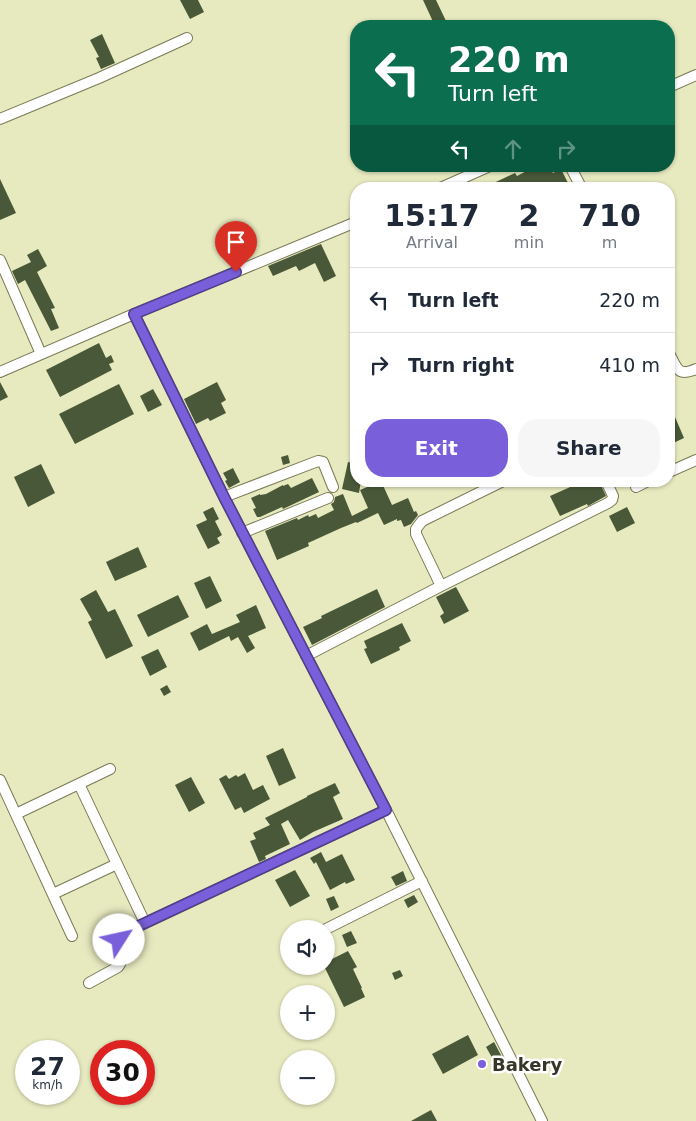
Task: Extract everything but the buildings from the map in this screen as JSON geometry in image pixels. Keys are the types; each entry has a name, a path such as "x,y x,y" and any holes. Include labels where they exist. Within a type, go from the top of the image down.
{"street":[{"path":"0,119 187,38"},
{"path":"675,84 696,75"},
{"path":"454,182 476,172"},
{"path":"0,372 350,224"},
{"path":"0,260 41,354"},
{"path":"134,314 242,533 422,881 540,1120"},
{"path":"675,364 681,372 686,373 696,369"},
{"path":"675,469 696,460"},
{"path":"224,497 318,461 322,462 334,488"},
{"path":"441,586 416,534 416,529 422,521 491,487"},
{"path":"306,656 441,586 608,504 613,496 609,487"},
{"path":"242,533 328,498"},
{"path":"16,814 110,769"},
{"path":"0,780 72,936"},
{"path":"79,784 145,923"},
{"path":"89,983 118,967 122,961 119,940 126,932 386,810"},
{"path":"53,894 117,864"},
{"path":"335,924 422,881"}],"place":[{"name":"Bakery","path":"482,1064"}],"route":[{"path":"119,940 126,932 386,810 224,497 134,314 236,272"}]}
